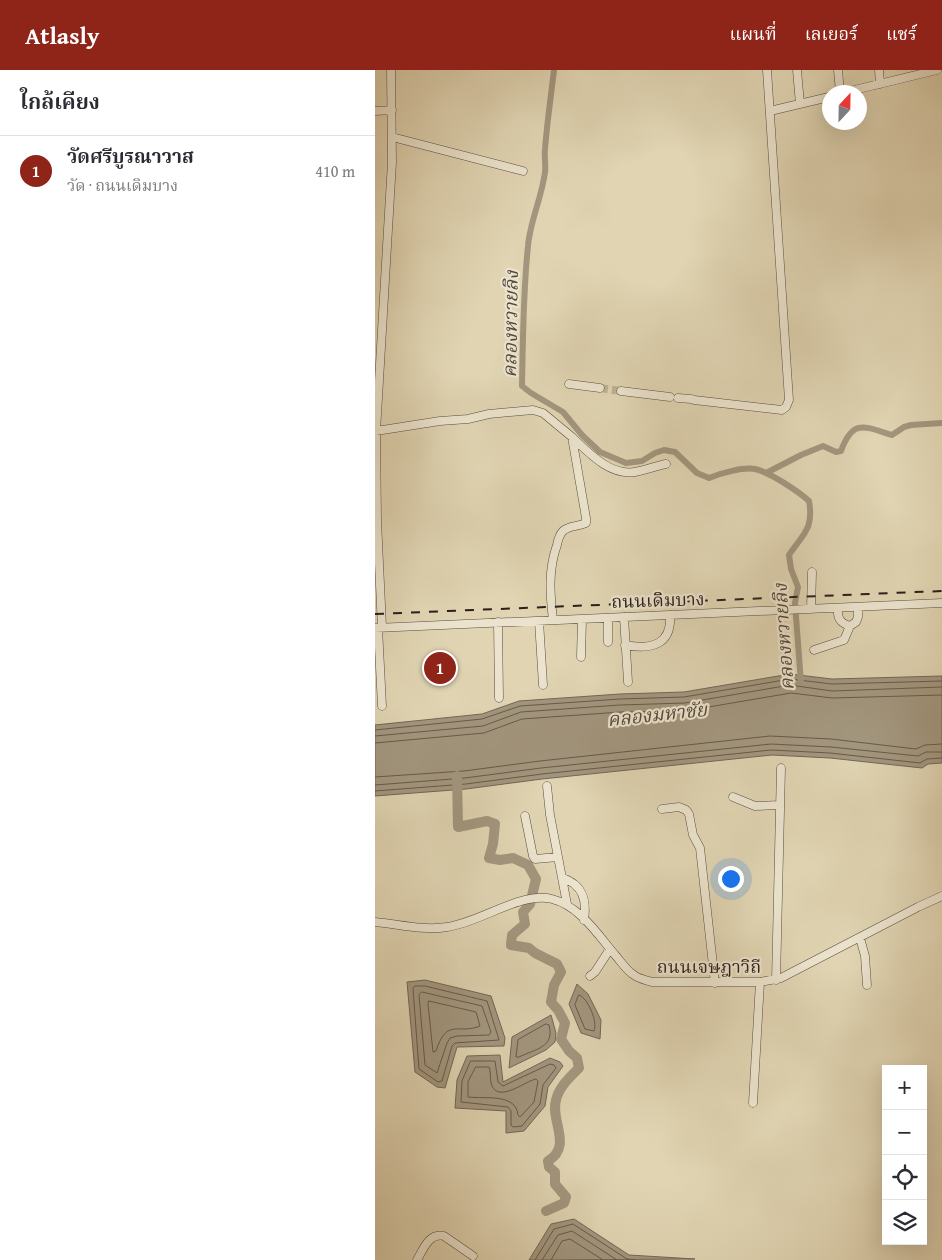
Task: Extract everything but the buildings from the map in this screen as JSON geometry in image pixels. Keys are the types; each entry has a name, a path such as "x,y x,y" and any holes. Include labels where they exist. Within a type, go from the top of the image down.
{"street":[{"path":"382,706 376,431 392,138 391,70"},
{"path":"621,391 782,410 786,407 789,400 767,70"},
{"path":"797,70 800,104"},
{"path":"838,70 839,85"},
{"path":"879,70 881,84"},
{"path":"867,87 922,72 937,70"},
{"path":"770,111 822,98"},
{"path":"375,111 393,110"},
{"path":"392,138 523,171"},
{"path":"569,384 600,388"},
{"path":"376,431 440,420 468,419 489,414 533,410 543,413 553,420 599,461 610,468 622,472 634,472 666,464"},
{"path":"553,620 550,579 553,554 565,529 585,523 585,512 572,437"},
{"path":"806,609 812,572"},
{"name":"ถนนเดิมบาง","path":"379,628 942,604"},
{"path":"814,650 844,640 850,626 856,622 858,607"},
{"path":"838,608 837,615 840,621 850,626"},
{"path":"625,645 634,647 652,646 660,642 667,637 670,631 670,615"},
{"path":"624,617 628,682"},
{"path":"608,642 609,618"},
{"path":"581,657 582,619"},
{"path":"539,620 543,685"},
{"path":"498,622 499,698"},
{"path":"776,980 781,768"},
{"path":"547,786 549,816 567,904"},
{"path":"733,797 755,806 780,805"},
{"path":"662,809 679,807 686,810 689,814 693,836 700,848 715,983"},
{"path":"525,816 535,859 558,857"},
{"path":"563,878 578,886 583,894 586,909 585,920"},
{"name":"ถนนเจษฎาวิถี","path":"375,922 446,928 474,920 527,899 540,897 554,899 567,904 585,920 629,971 643,979 652,982 760,982 776,980 786,976 942,896"},
{"path":"860,938 865,956 867,985"},
{"path":"589,976 595,972 611,950"},
{"path":"753,1103 760,982"},
{"path":"417,1260 430,1240 434,1236 439,1235 444,1236 473,1256"}],"water":[{"name":"คลองมหาชัย","path":"790,674 832,679 942,676 942,763 928,764 922,768 830,758 772,755 542,779 466,789 375,796 375,725 482,714 519,701 684,692"},
{"path":"425,980 491,996 505,1038 504,1046 457,1047 445,1088 437,1087 415,1072 407,982"},
{"path":"577,984 588,994 601,1020 600,1039 581,1033 569,1004"},
{"path":"551,1015 556,1033 555,1042 546,1050 509,1068 512,1037"},
{"path":"500,1055 503,1082 550,1058 560,1062 563,1066 548,1087 545,1106 524,1131 506,1133 506,1111 455,1108 457,1080 467,1056"},
{"path":"574,1219 629,1255 695,1259 529,1260 551,1224"}],"waterway":[{"name":"คลองหวายลิง","path":"554,70 546,139 545,172 528,246 524,299 522,386 563,412 582,435 600,452 626,463 642,461 664,450 675,452 697,473 709,478 732,471 755,469 783,482 809,501 809,525 789,555 791,569 798,587 795,603 801,683"},
{"path":"766,473 823,446 836,452 841,451 850,433 855,429 874,429 892,435 911,425 942,423"},
{"path":"457,776 458,827 487,821 495,824 493,844 489,858 500,860 513,858 528,865 536,879 530,904 523,912 525,924 512,935 511,945 529,948 557,964 561,972 554,985 551,1002 565,1023 561,1039 569,1051 577,1058 579,1068 565,1082 557,1095 555,1108 560,1141 555,1155 548,1161 549,1167 555,1172 555,1184 566,1197 564,1203 546,1211"}],"tunnel":[{"path":"600,388 621,391"}],"railway":[{"path":"375,614 942,591"}],"place":[{"name":"วัดศรีบูรณาวาส","path":"440,668"}]}
